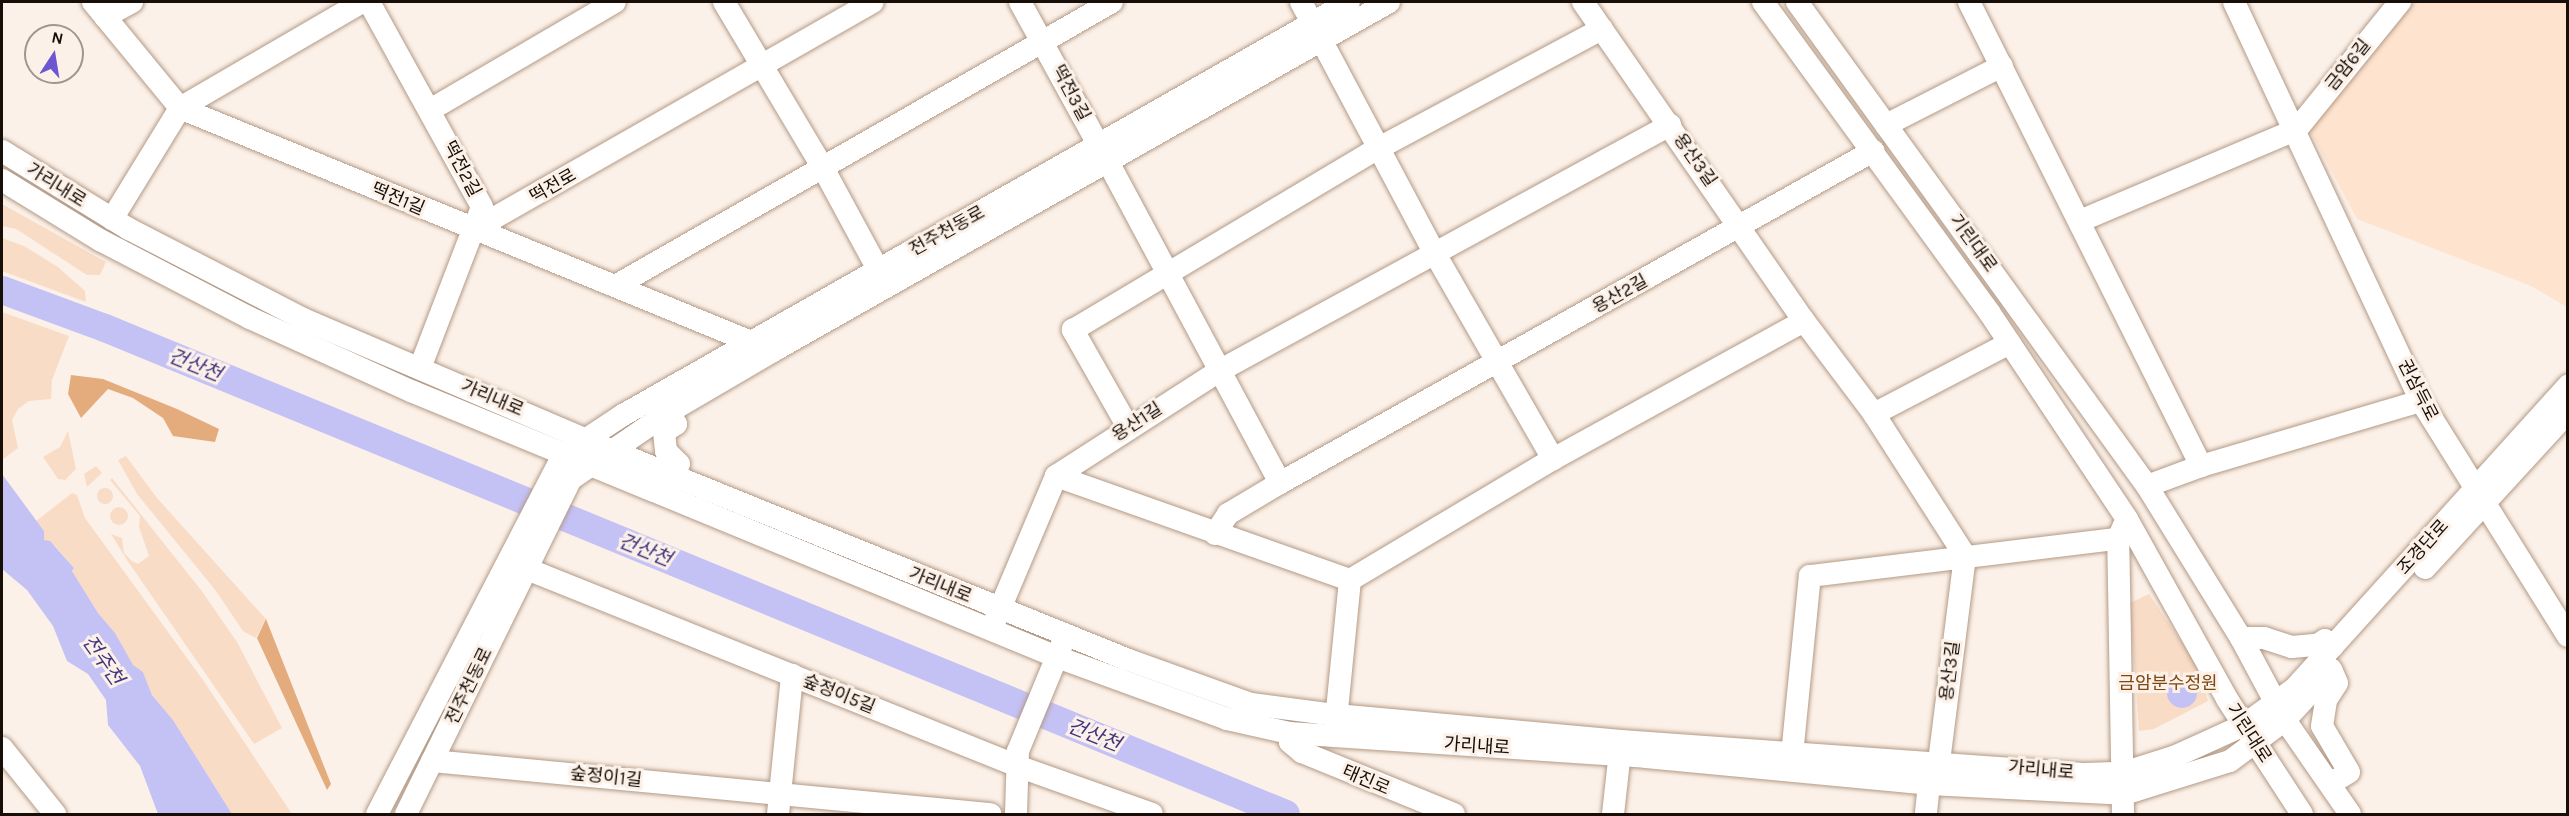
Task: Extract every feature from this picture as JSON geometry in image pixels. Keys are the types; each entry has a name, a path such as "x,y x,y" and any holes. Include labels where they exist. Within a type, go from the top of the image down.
{"street":[{"name":"떡전1길","path":"132,2 99,9 180,108 473,230 617,285 751,342"},
{"path":"112,219 180,108 362,2"},
{"name":"떡전2길","path":"369,2 482,207 473,230"},
{"path":"430,110 615,2"},
{"path":"724,2 823,168 882,278"},
{"name":"떡전로","path":"473,230 873,2"},
{"name":"떡전3길","path":"1020,2 1103,153"},
{"path":"617,285 1112,2"},
{"path":"1301,2 1377,149 1553,459"},
{"name":"전주천동로","path":"1317,31 1349,2"},
{"name":"전주천동로","path":"569,467 610,450 882,278 1317,31 1389,2"},
{"name":"용산3길","path":"1584,2 1742,226 1804,321 1874,414 1965,556 1939,762 1929,784"},
{"name":"기린대로","path":"1763,2 1873,151 2010,344 2250,734 2292,811"},
{"name":"기린대로","path":"1797,2 2146,486 2241,638 2280,712 2350,814"},
{"path":"1969,2 2082,220 2201,466"},
{"name":"권삼득로","path":"2234,2 2297,129 2421,401 2568,636"},
{"name":"금암6길","path":"2297,129 2400,2"},
{"path":"1128,427 1073,330 1377,149 1602,29"},
{"path":"1886,124 2002,66"},
{"path":"1434,252 1670,124"},
{"path":"2082,220 2297,129"},
{"name":"가리내로","path":"2,151 112,219 303,319 588,438 610,450 996,618 1055,662 1227,720 1289,733 1335,726"},
{"path":"1742,226 1873,151"},
{"path":"1103,153 1280,483 1228,514 1215,534"},
{"name":"전주천동로","path":"569,467 588,438 751,342 882,278 946,256 1103,153"},
{"name":"가리내로","path":"2,180 100,240 250,318 569,467 996,618 1065,635 1251,704 1335,726 1791,762 1939,762 2086,774 2123,794"},
{"name":"용산2길","path":"1280,483 1742,226"},
{"path":"420,368 473,230"},
{"name":"용산1길","path":"1056,477 1128,427 1219,371 1434,252"},
{"path":"708,389 740,387 949,265 946,256"},
{"path":"996,618 1056,477 1350,580 1676,388 1804,321"},
{"path":"1874,414 2010,344"},
{"name":"조경단로","path":"2280,712 2331,669 2481,495 2568,386"},
{"path":"2146,486 2201,466 2421,401"},
{"path":"669,412 676,424 664,432 666,451 679,464 673,476"},
{"name":"조경단로","path":"2280,712 2333,646 2481,495 2568,412"},
{"path":"523,562 569,467"},
{"path":"1791,762 1810,576 1965,556 2122,529 2123,794"},
{"name":"전주천동로","path":"406,814 523,562"},
{"name":"전주천동로","path":"377,814 405,754 523,562"},
{"name":"숲정이5길","path":"523,562 792,675 1019,759 1152,814"},
{"path":"1335,726 1350,580"},
{"path":"1016,814 1019,759 1065,635"},
{"path":"2241,638 2264,638 2292,647 2317,645 2325,640 2333,646"},
{"path":"2330,784 2349,772 2322,726 2326,700 2337,682 2331,669"},
{"path":"779,805 792,675"},
{"name":"가리내로","path":"1791,762 1929,784 2123,794 2230,761 2250,734 2280,712"},
{"name":"태진로","path":"1289,733 1290,742 1302,752 1454,814"},
{"path":"2,748 55,814"},
{"path":"1613,814 1620,749"},
{"name":"숲정이1길","path":"432,761 779,805 990,814"},
{"path":"1926,814 1929,784"}],"shaded area":[{"path":"2406,2 2567,2 2567,307 2531,286 2357,219 2309,129"},
{"path":"71,375 103,379 177,409 219,429 215,442 173,436 163,418 133,398 108,389 81,418 68,394"},
{"path":"266,619 331,784 327,790 257,638"}],"green space":[{"path":"2,204 106,262 100,275 87,275 16,229 2,226"},
{"path":"2,238 24,246 58,267 85,291 86,302 2,271"},
{"path":"2,312 69,336 52,380 51,399 29,401 18,409 12,420 18,448 2,460"},
{"path":"68,431 76,469 65,480 58,479 43,457 60,447"},
{"path":"126,456 157,498 266,619 256,638 243,631 216,591 137,494 118,460"},
{"path":"96,466 102,473 87,487 84,474"},
{"path":"112,478 201,590 237,642 282,728 254,744 127,560 93,505 111,534 122,538 124,553 132,561 138,564 149,556 139,527 140,516 110,480"},
{"path":"105,488 111,490 113,496 111,502 105,504 99,502 97,496 99,490"},
{"path":"72,493 77,495 85,518 203,680 292,814 232,814 173,720 152,695 143,672 133,666 115,633 98,613 72,571 74,568 55,546 44,540 44,531 36,521"},
{"path":"119,507 125,510 128,516 125,522 119,525 113,522 110,516 113,510"},
{"name":"금암분수정원","path":"2149,594 2195,662 2208,701 2154,729 2139,731 2130,603"}],"water":[{"name":"전주천","path":"2,474 44,531 44,540 50,541 74,568 72,571 98,613 115,633 133,665 143,672 152,695 173,720 232,814 158,814 140,766 108,725 106,700 88,674 67,661 53,626 27,590 2,569"},
{"path":"2182,678 2193,682 2197,693 2193,704 2182,708 2171,704 2167,693 2171,682"}],"waterway":[{"name":"건산천","path":"2,290 105,328 1286,814"}]}
